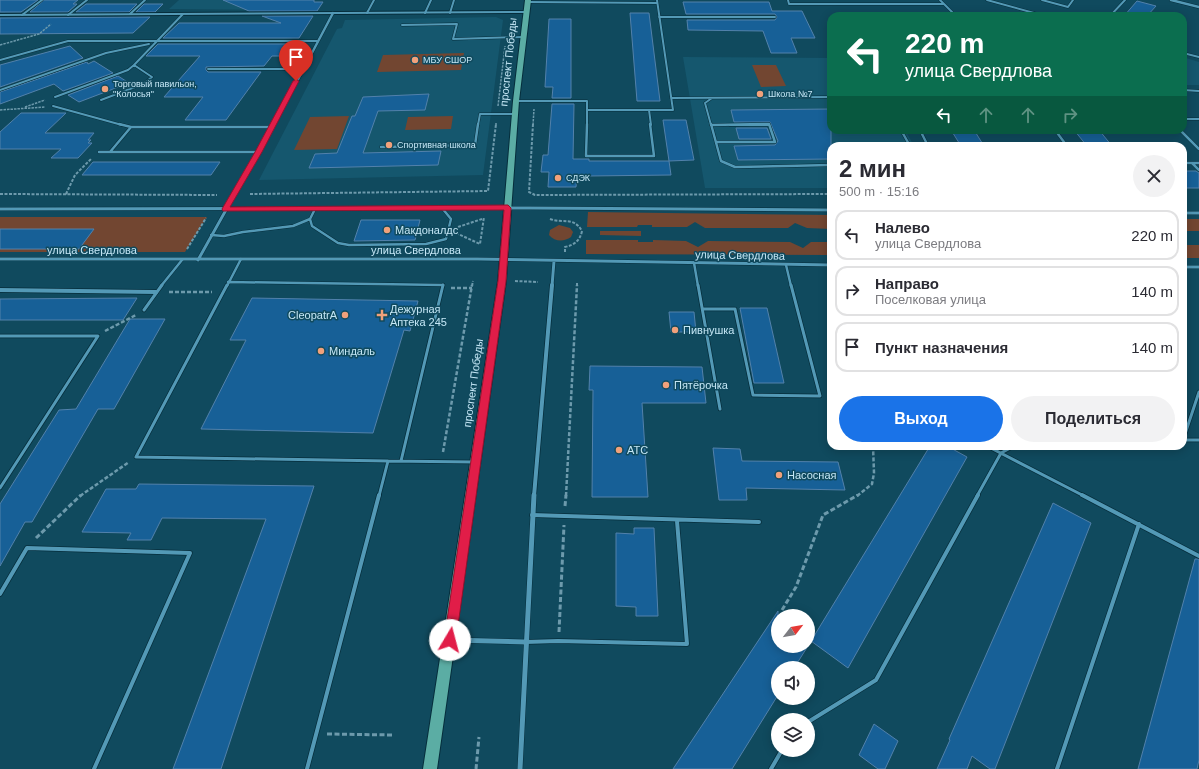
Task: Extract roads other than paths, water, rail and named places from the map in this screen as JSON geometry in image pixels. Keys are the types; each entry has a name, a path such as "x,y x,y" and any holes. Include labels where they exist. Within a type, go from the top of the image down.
{"main road":[{"name":"проспект Победы","path":"430,769 450,640 504,260 516,101 525,37 528,1"},
{"path":"0,15 527,12"}],"street":[{"path":"1171,0 1199,7"},
{"path":"198,260 259,152 333,13"},
{"path":"0,209 508,208 827,210"},
{"path":"1187,213 1199,213"},
{"name":"улица Свердлова","path":"0,259 504,260 827,265"},
{"path":"520,769 532,515 554,261"},
{"path":"1187,267 1199,267"},
{"path":"0,290 156,292"},
{"path":"450,640 525,642"}],"lane":[{"path":"22,15 42,0"},
{"path":"68,15 87,0"},
{"path":"130,14 145,0"},
{"path":"367,13 374,0"},
{"path":"425,13 430,0"},
{"path":"450,13 454,0"},
{"path":"788,0 789,4 944,4"},
{"path":"940,0 952,12"},
{"path":"987,0 1030,12"},
{"path":"1042,0 1068,6 1073,0"},
{"path":"1114,12 1125,0"},
{"path":"528,1 657,1 673,110 587,110"},
{"path":"55,97 128,70 183,14"},
{"path":"659,17 774,17"},
{"path":"402,24 457,24 453,39 525,37"},
{"path":"0,60 68,41 318,41"},
{"path":"0,90 106,53 155,42"},
{"path":"1187,54 1199,57"},
{"path":"101,100 143,84 152,76 134,65"},
{"path":"208,69 302,69"},
{"path":"1187,90 1199,91"},
{"path":"671,98 827,97"},
{"path":"712,98 705,103 721,161 735,167 827,165"},
{"path":"516,101 587,101 586,156 654,156 649,110"},
{"path":"53,106 130,127 272,127"},
{"path":"381,146 475,145 480,114 516,114"},
{"path":"1187,119 1199,119"},
{"path":"711,125 769,124 775,142 716,142"},
{"path":"110,152 130,127"},
{"path":"1184,134 1199,149"},
{"path":"99,152 259,152"},
{"path":"1187,163 1199,163"},
{"path":"1192,163 1199,170"},
{"path":"310,219 312,226 338,243 349,245 426,244 446,239 451,219 442,208"},
{"path":"212,235 224,236 243,232 293,226 310,219 315,209"},
{"path":"240,259 136,457 475,462"},
{"path":"144,310 156,292 182,260"},
{"path":"694,263 720,409"},
{"path":"703,309 735,309 753,395 820,396 786,265"},
{"path":"228,282 443,285 401,461"},
{"path":"0,336 98,336 0,488"},
{"path":"1187,428 1199,392"},
{"path":"1187,440 1199,440"},
{"path":"995,450 1199,556"},
{"path":"815,718 876,680 1001,453 1007,450"},
{"path":"307,769 388,461"},
{"path":"532,515 677,521 759,522"},
{"path":"525,642 558,641 687,644 677,521"},
{"path":"1057,769 1139,524"},
{"path":"0,594 27,548 190,553 94,769"},
{"path":"771,769 778,757"}],"place":[{"name":"МБУ СШОР","path":"415,60"},
{"name":"Торговый павильон, \"Колосья\"","path":"105,89"},
{"name":"Школа №7","path":"760,94"},
{"name":"Спортивная школа","path":"389,145"},
{"name":"СДЭК","path":"558,178"},
{"name":"Макдоналдс","path":"387,230"},
{"name":"CleopatrA","path":"345,315"},
{"name":"Дежурная Аптека 245","path":"382,315"},
{"name":"Пивнушка","path":"675,330"},
{"name":"Миндаль","path":"321,351"},
{"name":"Пятёрочка","path":"666,385"},
{"name":"АТС","path":"619,450"},
{"name":"Насосная","path":"779,475"}]}
